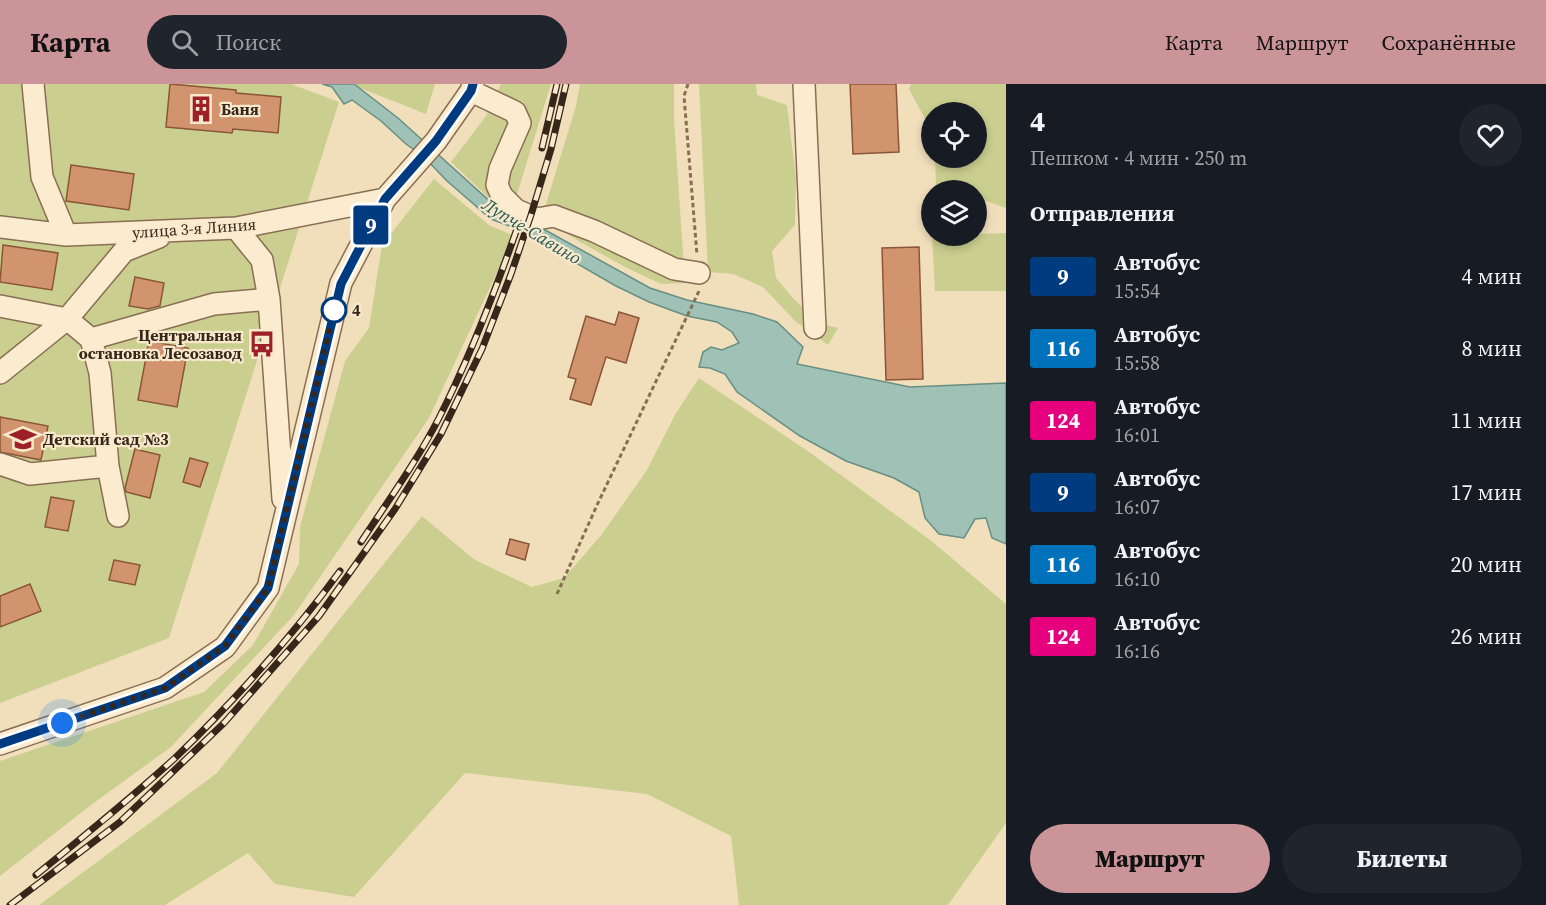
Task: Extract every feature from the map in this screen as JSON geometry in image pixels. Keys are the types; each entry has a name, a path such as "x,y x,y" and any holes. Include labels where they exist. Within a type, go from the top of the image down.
{"street":[{"path":"33,84 42,177 66,235"},
{"path":"804,84 815,328"},
{"path":"0,744 165,688 225,646 268,588 341,284 385,199 436,141 472,88 515,112 520,123 500,169 497,185 502,196 516,210 537,219 554,216 594,231 700,282"},
{"name":"улица 3-я Линия","path":"0,227 66,235 236,228 385,199"},
{"path":"236,228 262,260 269,299 284,521"},
{"path":"0,373 67,319 124,250 173,231"},
{"path":"91,339 214,304 269,299"},
{"path":"0,306 67,319 91,339 100,373 108,466 118,516"},
{"path":"0,465 30,474 108,466"}],"path":[{"path":"557,594 685,323 700,282 684,96 688,84"}],"green space":[{"path":"0,84 291,84 339,102 169,638 0,703"},
{"path":"350,84 435,84 426,114"},
{"path":"501,84 551,84 514,204 495,204 451,162 486,116"},
{"path":"580,84 674,84 674,119 685,283 661,284 580,242 542,217 576,106"},
{"path":"699,84 756,84 757,95 787,105 796,178 795,225 772,251 776,278 819,323 838,328 828,345 795,321 763,287 733,274 708,272"},
{"path":"911,84 1006,84 1006,208 987,201 987,180 936,180 935,168 987,168 987,102 921,102 921,111 909,89"},
{"path":"434,179 489,225 514,236 429,418 294,615 171,747 91,805 0,876 0,761 204,692 253,645 299,564 300,527 345,361 369,328 382,245"},
{"path":"1006,233 1006,291 935,291 933,246 987,246 987,234"},
{"path":"699,378 812,454 929,539 1006,604 1006,823 948,905 739,905 731,836 647,794 465,773 354,897 275,884 248,853 165,905 39,905 217,773 422,516 475,560 532,587 564,578 602,534 647,470 676,413"}],"water":[{"name":"Лупче-Савино","path":"322,84 354,84 398,118 494,205 520,216 650,288 687,300 753,314 777,322 803,347 797,364 910,387 1006,383 1006,544 992,538 986,518 975,519 964,538 939,534 925,518 919,492 894,478 846,461 800,436 737,392 725,374 710,368 699,367 703,352 711,347 722,350 739,343 732,332 717,322 687,316 649,302 616,286 517,229 491,219 381,121 352,100 344,104 332,87"}],"building":[{"name":"Баня","path":"170,84 281,97 278,133 233,129 232,133 166,127"},
{"path":"850,84 896,84 899,152 853,154"},
{"path":"71,165 134,174 129,210 66,201"},
{"path":"3,245 58,253 52,290 0,282"},
{"path":"919,247 923,379 886,380 882,248"},
{"path":"135,277 164,283 160,306 148,309 129,306"},
{"path":"619,312 639,318 626,363 606,357 591,405 570,399 576,379 568,377 586,316 615,325"},
{"path":"149,341 188,348 177,407 138,400"},
{"name":"Детский сад №3","path":"0,417 48,426 41,460 0,452"},
{"path":"135,449 160,455 150,498 126,492"},
{"path":"190,458 208,463 200,487 183,482"},
{"path":"51,497 74,501 68,531 45,527"},
{"path":"510,539 529,544 525,560 506,554"},
{"path":"114,560 140,565 135,585 109,580"},
{"path":"30,584 41,611 0,627 0,596"}],"railway":[{"path":"542,148 557,84"},
{"path":"10,905 120,822 224,723 319,616 395,509 441,434 482,349 531,215 551,149 566,84"},
{"path":"361,542 412,465 439,418 482,322 519,223"},
{"path":"36,875 175,758 241,691 340,571"}],"bus line":[{"name":"9","path":"0,744 165,688 225,646 268,588 341,284 385,199 436,141 471,91 473,84"}],"place":[{"name":"Баня","path":"201,109"},
{"name":"4","path":"334,310"},
{"name":"Центральная остановка Лесозавод","path":"262,344"},
{"name":"Детский сад №3","path":"23,439"}],"route":[{"path":"62,723 165,688 225,646 268,588 335,305 334,310"}]}
